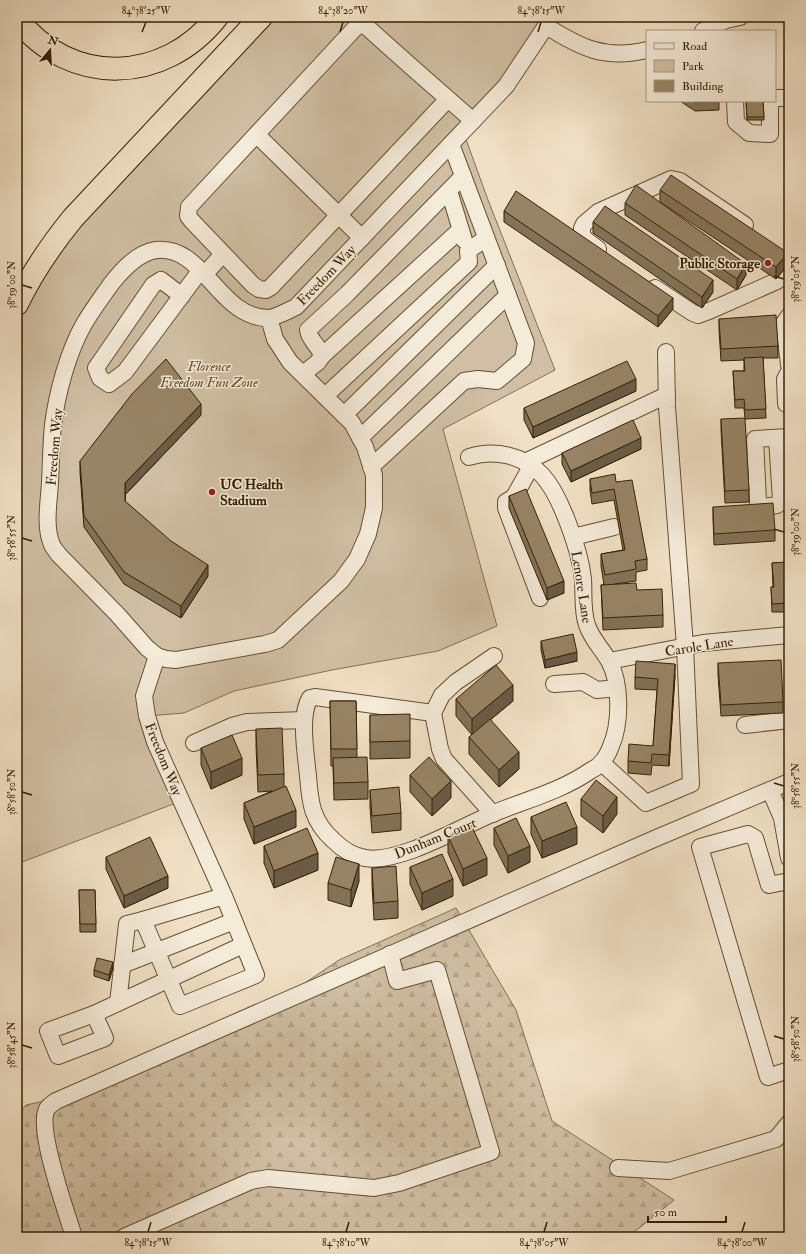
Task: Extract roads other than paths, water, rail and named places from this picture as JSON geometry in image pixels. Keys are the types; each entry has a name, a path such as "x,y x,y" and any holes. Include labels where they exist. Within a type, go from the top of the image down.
{"highway":[{"path":"17,19 39,42 66,58 91,66 121,69 143,66 173,55 192,44 208,29 217,17"},
{"path":"17,304 47,251 73,218 261,17"}],"street":[{"path":"548,22 561,36 586,48 608,54 630,54 646,50"},
{"name":"Freedom Way","path":"169,980 180,1006 256,975 224,896 155,742 147,716 144,696 157,656 147,648 117,614 59,555 52,545 48,526 53,424 65,372 75,344 84,325 100,299 115,279 137,257 155,250 164,250 184,257 228,300 240,309 249,313 269,318 296,307 506,86 548,22"},
{"path":"707,30 732,23"},
{"path":"448,99 271,287 266,290 259,289 253,285 188,216 189,207 357,26 367,26 473,121"},
{"path":"776,98 789,98"},
{"path":"735,102 736,122 749,133 770,134 770,102"},
{"path":"257,135 362,238"},
{"path":"371,467 464,381 478,379 497,381 523,359 526,343 451,144"},
{"path":"322,356 320,350 310,338 308,330 347,294 463,176"},
{"path":"611,258 586,240 582,235 582,228 584,224 598,212 671,180 680,181 756,234"},
{"path":"325,396 469,262 468,251 458,225 449,191"},
{"path":"303,374 318,362 322,356 458,225 474,207"},
{"path":"468,251 486,238"},
{"path":"182,296 161,280 153,285 96,368 100,378 109,384 125,372 182,296 202,273 223,254"},
{"path":"344,415 497,265"},
{"path":"642,279 692,313 698,315 777,281 789,266"},
{"path":"360,438 508,295"},
{"path":"789,316 784,323 789,365"},
{"path":"157,656 176,660 264,644 278,640 341,581 357,559 368,534 374,508 374,475 365,447 352,424 290,362 276,339 269,318"},
{"path":"602,763 646,803 691,784 686,646 667,395 666,352"},
{"path":"786,404 784,379 789,372"},
{"path":"540,598 506,508 506,502 514,497 528,464 667,395"},
{"name":"Lenore Lane","path":"469,457 478,454 494,453 508,455 528,464 543,476 557,497 573,537 583,578 586,624 609,661"},
{"path":"573,537 614,527"},
{"name":"Carole Lane","path":"609,661 703,643 789,635"},
{"path":"493,814 444,759 440,749 433,713 442,694 456,682 494,656"},
{"name":"Dunham Court","path":"433,713 315,697 310,698 306,704 304,720 309,794 312,810 329,837 339,847 351,854 364,858 376,859 391,857 414,849 493,814 576,781 602,763 611,746 619,716 616,678 609,661"},
{"path":"554,684 583,682 597,690 616,688"},
{"path":"194,743 232,726 247,722 304,720"},
{"path":"745,726 789,720"},
{"path":"74,1237 47,1148 45,1126 47,1109 56,1100 654,839 789,782"},
{"path":"770,790 782,818 789,858"},
{"path":"789,881 769,885 755,838 748,834 700,847 768,1077 789,1070"},
{"path":"118,1003 127,924 224,896"},
{"path":"142,920 169,980"},
{"path":"122,965 234,921"},
{"path":"94,1014 243,944"},
{"path":"124,1237 251,1181 268,1178 374,1188 399,1183 491,1152 437,970 397,981 390,954"},
{"path":"618,1168 669,1171 776,1139 789,1123"}],"place":[{"name":"Public Storage","path":"768,263"},
{"name":"UC Health Stadium","path":"212,492"}],"park label":[{"name":"Florence Freedom Fun Zone","path":"209,374"}]}
